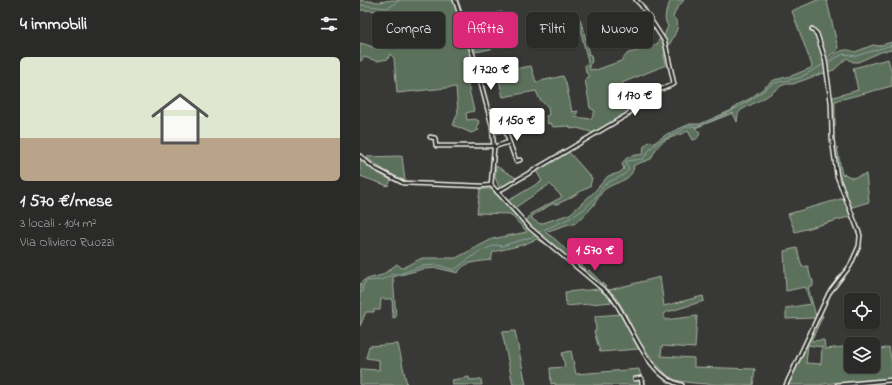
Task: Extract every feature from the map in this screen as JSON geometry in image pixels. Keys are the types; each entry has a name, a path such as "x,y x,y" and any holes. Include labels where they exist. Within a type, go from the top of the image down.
{"street":[{"path":"455,0 479,74 492,126 494,147 490,185 530,228 611,296 642,350 672,384 682,385"},
{"path":"496,192 627,115 649,94 674,84 665,42 641,5 636,0"},
{"path":"786,385 829,293 848,270 860,243 860,236 837,176 832,139 830,98 823,52 817,34 812,29"},
{"path":"506,133 516,161 520,160"},
{"path":"430,137 435,138 436,146 494,147 509,142"},
{"path":"360,156 374,168 403,183 474,186 490,185"},
{"path":"634,378 641,378 642,385"},
{"path":"837,385 892,380"}],"green space":[{"path":"360,0 379,2 392,0 458,0 462,12 453,12 453,48 471,48 476,63 468,66 470,69 477,67 478,70 465,74 466,78 468,79 474,111 466,113 467,120 475,119 479,121 477,128 479,130 471,133 453,125 458,112 456,87 397,93 394,58 390,54 388,59 377,61 364,57 360,61 360,43 378,49 445,48 445,12 386,12 360,10"},
{"path":"671,0 684,0 677,8 673,17 677,21 678,25 667,53 664,54 666,65 622,83 623,89 628,87 630,92 626,93 632,101 649,94 627,115 592,134 591,132 577,128 571,129 569,126 553,127 551,123 548,124 546,116 549,115 548,107 540,100 536,91 503,97 497,72 531,66 536,82 563,76 566,83 572,112 578,111 575,117 591,119 595,111 590,108 585,79 590,76 586,73 585,65 588,62 579,20 587,43 587,48 589,50 588,54 591,55 592,62 589,65 590,70 596,70 621,61 628,53 653,48 653,46 657,44 661,36 663,38 668,26 665,20"},
{"path":"817,0 827,1 838,48 837,51 825,59 826,61 843,50 855,52 873,45 878,46 892,42 892,50 881,52 858,62 853,62 847,58 834,70 827,72 828,77 823,73 793,84 781,86 766,97 741,110 738,114 737,122 733,113 695,128 700,132 696,139 693,140 688,131 665,140 658,146 651,159 634,165 633,171 627,178 604,190 590,210 574,224 569,224 545,232 555,239 586,269 585,273 589,270 609,290 606,292 558,251 537,239 522,245 493,252 491,260 467,264 460,269 458,273 437,268 423,269 393,277 396,317 393,318 392,299 381,299 380,310 366,312 360,326 360,309 362,304 360,299 360,284 364,280 382,275 397,264 402,268 422,258 456,258 492,239 527,232 510,214 477,213 480,189 494,189 506,202 542,181 535,169 567,150 592,178 590,186 566,200 557,204 552,204 532,216 532,219 540,224 570,214 594,192 608,176 619,173 624,169 622,164 626,158 643,154 644,146 650,141 654,143 667,134 690,124 700,124 732,110 737,105 751,98 774,80 791,76 811,68 812,66 792,11","holes":["550,184 562,197 530,214 528,219 524,221 513,209"]},
{"path":"474,48 495,48 476,52"},
{"path":"888,59 892,74 892,86 835,101 835,127 831,127 830,98 858,90 853,68"},
{"path":"521,109 524,130 494,134 490,116"},
{"path":"833,147 837,147 842,175 845,174 852,178 866,174 869,202 849,208 852,216 795,232 788,214 844,198 839,184"},
{"path":"402,156 405,181 391,175 365,157"},
{"path":"360,160 367,166 391,180 388,186 360,176"},
{"path":"496,166 518,179 500,190 495,177"},
{"path":"797,248 802,267 808,266 811,279 813,280 813,286 808,287 817,320 820,315 823,316 811,341 824,340 825,349 844,347 844,373 880,373 880,349 889,347 892,364 892,380 869,382 869,380 865,381 865,383 842,385 841,382 818,385 787,385 816,323 814,318 786,319 786,308 811,304 805,287 786,291 784,251","holes":["808,345 822,347 821,364 806,363"]},
{"path":"660,277 664,306 703,296 704,301 664,313 665,320 697,316 695,348 662,346 661,356 694,358 694,367 755,369 753,385 700,384 672,379 643,347 614,295 609,290"},
{"path":"599,289 613,302 566,306 565,292"},
{"path":"621,314 639,349 600,352 594,331 596,330 595,316"},
{"path":"515,331 526,385 513,385 502,332"},
{"path":"398,344 407,385 360,385 360,371 362,369 379,370 379,360 366,358 369,346"},
{"path":"571,351 576,374 639,369 641,376 644,377 646,385 551,384 550,368 565,367 562,353"},
{"path":"469,377 470,380 481,379 482,385 453,385 452,380"}],"waterway":[{"path":"360,5 388,8 400,0"},
{"path":"827,63 843,54 856,56 892,45"},
{"path":"539,232 568,219 584,209 594,199 604,185 625,174 629,168 626,161 643,159 651,148 660,141 686,127 700,126 726,114 752,99 774,83 799,78 824,64"},
{"path":"360,293 362,292 363,285 367,281 381,280 394,274 399,274 422,266 438,265 454,270 480,251 496,245 502,246 535,236"}]}
